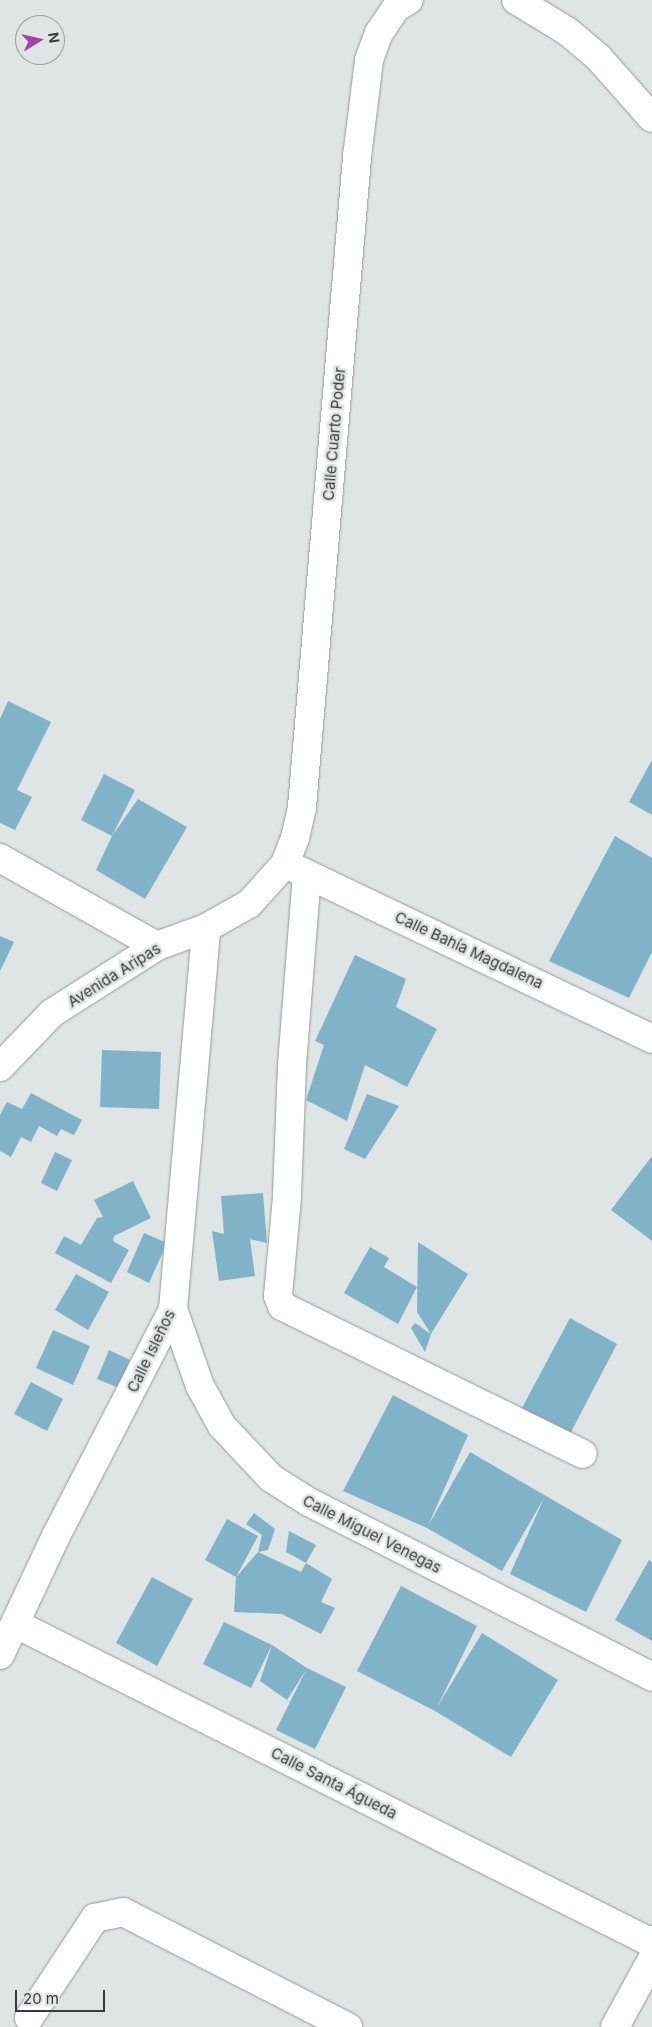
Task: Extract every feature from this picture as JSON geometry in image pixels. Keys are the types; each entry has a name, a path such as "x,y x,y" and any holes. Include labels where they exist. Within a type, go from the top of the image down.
{"street":[{"path":"516,0 567,31 598,57 652,118"},
{"name":"Calle Cuarto Poder","path":"296,869 357,157 368,60 378,33 402,4"},
{"path":"0,858 157,946"},
{"path":"296,869 287,1197 277,1284 282,1306 583,1454"},
{"name":"Avenida Aripas","path":"0,1067 52,1013 157,946 206,928 249,904 296,869"},
{"name":"Calle Bahía Magdalena","path":"296,869 652,1039"},
{"name":"Calle Isleños","path":"0,1655 56,1536 173,1309 206,928"},
{"name":"Calle Miguel Venegas","path":"173,1309 200,1386 222,1426 272,1478 309,1502 652,1677"},
{"name":"Calle Santa Águeda","path":"16,1624 637,1935 652,1940"},
{"path":"29,2018 95,1918 123,1912 334,2024"},
{"path":"615,2027 652,1959"}],"building":[{"path":"8,701 51,722 17,790 32,797 15,830 0,823 0,719"},
{"path":"652,760 652,815 629,802"},
{"path":"104,774 135,790 112,836 81,820"},
{"path":"138,799 187,827 145,899 96,870 112,836"},
{"path":"615,836 652,858 652,952 629,998 549,961"},
{"path":"0,936 14,942 0,971"},
{"path":"355,955 406,979 396,1007 437,1029 407,1087 365,1065 347,1121 306,1100 324,1045 315,1041"},
{"path":"102,1050 161,1052 159,1109 100,1107"},
{"path":"31,1093 82,1120 74,1135 61,1129 57,1136 39,1126 31,1142 21,1137 11,1157 0,1151 0,1115 7,1102 22,1109"},
{"path":"367,1094 399,1106 365,1159 344,1149"},
{"path":"55,1152 72,1160 57,1191 41,1183"},
{"path":"652,1156 652,1241 611,1210"},
{"path":"133,1181 151,1218 114,1236 113,1241 129,1250 111,1283 55,1253 64,1236 81,1245 97,1218 103,1217 94,1200"},
{"path":"263,1193 267,1243 250,1239 255,1276 219,1281 212,1231 224,1234 221,1196"},
{"path":"144,1233 167,1243 149,1283 127,1272"},
{"path":"418,1242 468,1274 431,1334 417,1312"},
{"path":"370,1247 389,1258 384,1267 417,1287 398,1324 344,1293"},
{"path":"76,1274 109,1292 88,1330 55,1310"},
{"path":"570,1318 617,1344 570,1434 522,1408"},
{"path":"415,1323 431,1334 425,1352 411,1328"},
{"path":"53,1330 90,1346 73,1385 36,1368"},
{"path":"109,1350 130,1360 119,1388 97,1379"},
{"path":"31,1382 63,1399 47,1431 14,1414"},
{"path":"393,1395 468,1435 428,1526 470,1452 622,1540 586,1612 510,1574 544,1498 502,1571 427,1528 343,1491"},
{"path":"254,1513 275,1529 268,1550 258,1552 262,1535 246,1524"},
{"path":"227,1519 258,1536 236,1577 205,1560"},
{"path":"289,1531 316,1545 306,1563 286,1552"},
{"path":"258,1552 301,1572 306,1563 332,1579 321,1602 335,1608 321,1634 282,1614 234,1612 236,1577"},
{"path":"649,1560 652,1562 652,1641 615,1620"},
{"path":"152,1577 193,1599 157,1666 116,1643"},
{"path":"401,1586 477,1626 437,1707 482,1633 558,1680 511,1757 435,1711 357,1671"},
{"path":"224,1622 272,1645 251,1688 203,1664"},
{"path":"272,1645 307,1668 346,1687 315,1749 276,1730 306,1670 287,1700 260,1681"}]}
